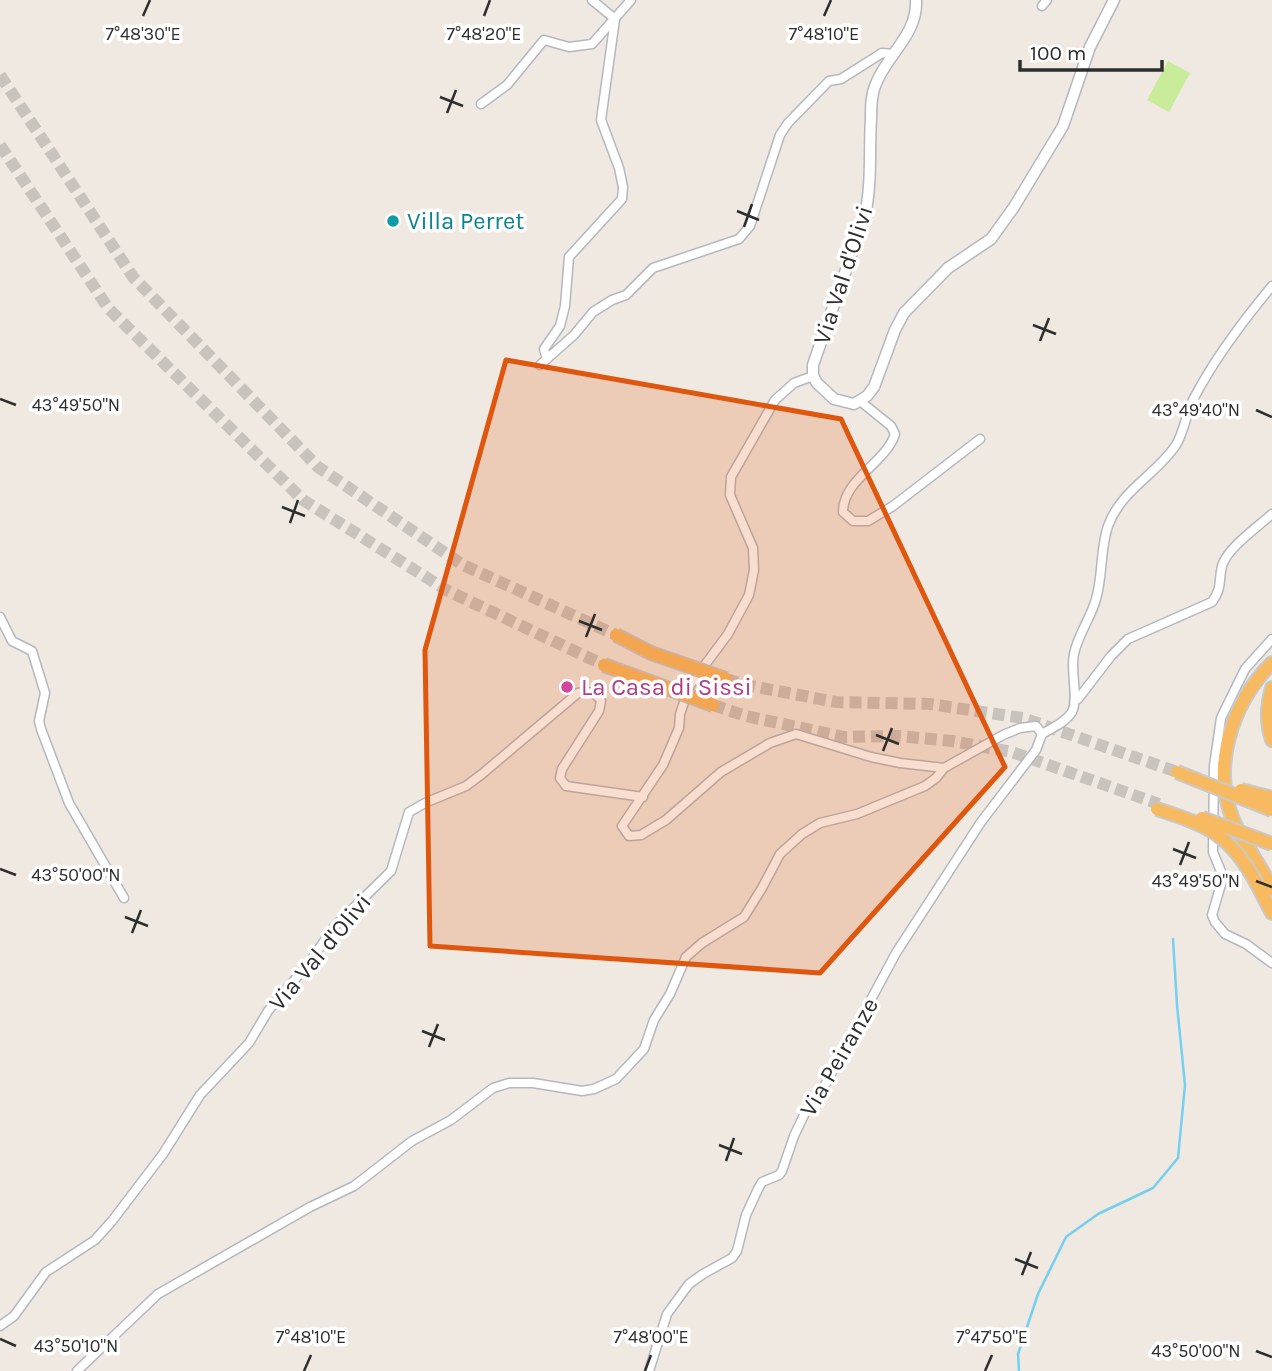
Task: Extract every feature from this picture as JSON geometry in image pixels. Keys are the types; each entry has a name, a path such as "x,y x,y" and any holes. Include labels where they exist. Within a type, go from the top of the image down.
{"highway":[{"path":"616,635 652,653 726,679"},
{"path":"1272,663 1258,678 1239,708 1226,749 1228,802 1234,822 1272,889"},
{"path":"604,665 713,705"},
{"path":"1272,688 1268,723 1272,740"},
{"path":"1272,798 1177,772 1272,810"},
{"path":"1272,844 1158,807 1218,834 1236,851 1272,912"},
{"path":"1251,852 1272,870"}],"street":[{"path":"592,0 615,19"},
{"path":"481,104 507,85 544,40 569,47 592,44 631,0"},
{"name":"Via Val d'Olivi","path":"916,0 917,10 913,25 879,76 872,94 866,215 816,357 813,376 822,390 834,399 849,404 860,401 891,426 895,434 890,447 845,498 843,512 853,521 868,521 893,506 980,439"},
{"path":"860,401 874,387 904,313 948,268 991,239 1014,207 1063,126 1090,47 1114,0"},
{"path":"615,19 601,120 619,168 623,187 622,199 569,257 565,306 560,326 544,349 544,362 574,335 593,312 626,295 653,268 739,239 750,226 780,135 788,122 830,81 841,79 882,53 894,54"},
{"path":"77,1371 158,1294 310,1207 354,1186 412,1141 451,1121 493,1088 509,1083 533,1083 582,1091 594,1089 616,1079 644,1049 654,1020 670,994 686,957 702,943 744,917 780,854 802,834 820,823 857,814 925,786 944,768 1020,728 1036,726 1042,734 1068,717 1075,700 1073,654 1096,602 1107,528 1115,510 1128,492 1166,459 1178,442 1192,401 1219,356 1235,331 1272,286"},
{"path":"813,376 794,383 775,400 731,477 730,495 753,548 754,570 749,594 728,634 690,685 672,746 663,765 622,826 629,836 641,835 666,821 721,772 769,743 796,734 870,757 944,768"},
{"path":"1075,700 1079,699 1111,656 1128,639 1212,602 1220,590 1223,565 1230,551 1272,514"},
{"path":"0,617 12,641 29,648 35,658 45,693 39,721 41,729 69,803 124,898"},
{"path":"1272,639 1245,669 1221,718 1214,766 1213,852 1222,881 1212,915 1225,934 1246,944 1272,963"},
{"name":"Via Val d'Olivi","path":"0,1326 13,1316 46,1272 95,1240 112,1221 163,1154 200,1095 249,1044 268,1011 310,962 333,928 391,871 409,812 466,786 578,693 589,691 596,694 601,701 599,711 562,769 560,778 566,786 578,789 643,797"},
{"name":"Via Peiranze","path":"649,1371 667,1314 690,1284 732,1258 737,1251 752,1199 762,1182 782,1171 804,1115 826,1083 896,953 981,822 1036,750 1042,734"}],"highlighted area":[{"path":"506,360 841,419 1005,767 820,973 430,946 425,650"}],"green space":[{"path":"1168,61 1190,73 1169,112 1147,100"}],"waterway":[{"path":"1019,1371 1018,1354 1038,1294 1066,1237 1098,1214 1153,1188 1178,1158 1185,1085 1173,939"}],"tunnel":[{"path":"0,75 133,277 318,467 463,565 616,635"},
{"path":"0,145 108,308 303,500 448,591 604,665"},
{"path":"726,679 836,702 930,704 1023,718 1177,772"},
{"path":"713,705 746,716 844,737 898,736 952,741 1012,752 1159,804"}],"place":[{"name":"Villa Perret","path":"393,221"},
{"name":"La Casa di Sissi","path":"567,687"}]}
